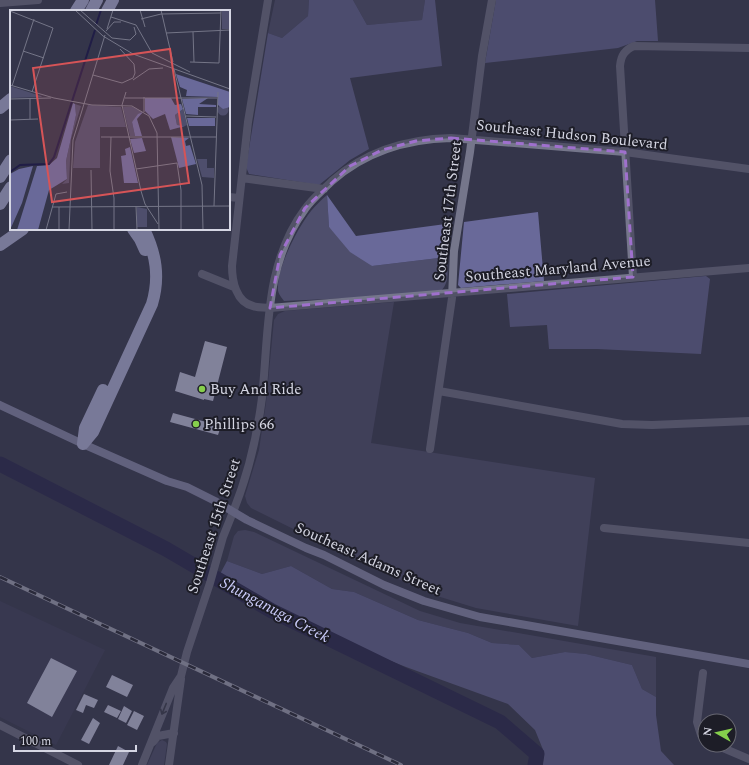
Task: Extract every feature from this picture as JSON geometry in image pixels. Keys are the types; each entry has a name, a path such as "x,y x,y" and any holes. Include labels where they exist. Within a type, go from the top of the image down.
{"highway":[{"path":"77,10 83,0"},
{"path":"92,10 97,0"},
{"path":"108,10 113,0"},
{"path":"0,108 10,100"},
{"path":"0,177 10,162"},
{"path":"0,204 10,189"},
{"path":"0,245 21,230"},
{"path":"83,444 85,428 138,317 148,290 150,280 149,262 140,239 134,230"},
{"path":"83,444 93,432 152,304 156,292 156,263 153,249 144,230"}],"main road":[{"name":"Southeast Adams Street","path":"0,405 83,444 215,501 247,520 324,555 384,585 447,609 480,617 749,664"}],"street":[{"path":"0,3 38,0"},
{"path":"234,287 232,279 232,266 248,122 268,0"},
{"name":"Southeast 17th Street","path":"430,449 452,293 454,251 472,139 482,56 492,0"},
{"path":"633,277 620,60 625,51 634,46 749,48"},
{"name":"Southeast Hudson Boulevard","path":"270,308 275,272 287,238 305,208 350,166 388,148 416,140 433,138 472,139 625,152 749,169"},
{"path":"242,178 324,189"},
{"path":"230,197 239,198"},
{"name":"Southeast Maryland Avenue","path":"234,287 243,301 249,305 254,307 270,308 749,268"},
{"path":"202,274 234,287"},
{"name":"Southeast 15th Street","path":"142,765 173,688 181,676 223,537 248,469 256,438 262,397 270,308"},
{"path":"439,392 622,424 652,425 749,421"},
{"path":"604,528 749,543"},
{"path":"698,713 703,673"},
{"path":"170,765 181,676"},
{"path":"0,725 78,765"},
{"path":"151,744 158,736 174,733"},
{"path":"735,753 749,759"}],"highlighted area":[{"path":"451,138 625,152 633,277 270,308 280,255 305,208 350,166 382,150 416,141"}],"shaded area":[{"path":"275,0 309,0 308,16 282,38 268,33"},
{"path":"309,0 353,0 367,25 422,20 425,0 435,0 442,66 350,78 369,149 350,160 319,185 249,174 246,167 268,33 282,38 308,16"},
{"path":"353,0 425,0 422,20 367,25"},
{"path":"496,0 655,0 658,41 637,41 618,48 485,63"},
{"path":"327,195 329,227 372,266 447,257 447,281 442,290 438,294 284,301 278,289 281,269 285,258 306,218"},
{"path":"327,195 356,236 453,223 447,257 372,266 350,252 329,227"},
{"path":"538,212 544,281 461,288 458,285 464,222"},
{"path":"706,276 710,279 701,354 597,349 549,349 547,325 510,327 507,294"},
{"path":"394,302 371,443 595,478 578,626 476,608 434,595 362,563 251,508 247,503 245,496 259,450 266,403 274,320 278,314 285,311"},
{"path":"245,530 254,532 420,611 460,623 656,657 656,697 642,689 632,665 586,654 565,652 532,658 519,645 492,643 468,633 418,620 354,592 332,589 291,566 262,574 227,561 234,536 238,531"},
{"path":"227,561 262,574 291,566 332,589 354,592 418,620 468,633 492,643 519,645 532,658 565,652 586,654 632,665 642,689 656,697 656,715 661,751 674,765 543,765 544,752 535,730 508,704 361,649 256,595 220,574"},
{"path":"0,601 105,650 56,745 0,717"},
{"path":"162,740 167,744 164,765 147,765 157,743"}],"building":[{"path":"205,341 227,347 213,401 204,400 175,391 180,372 195,377"},
{"name":"Phillips 66","path":"173,413 221,426 218,435 170,422"},
{"path":"51,658 77,671 52,717 27,703"},
{"path":"112,675 133,685 127,697 106,687"},
{"path":"84,694 98,700 94,708 86,705 83,713 76,710"},
{"path":"108,705 121,711 117,718 104,712"},
{"path":"124,706 132,711 126,723 118,719"},
{"path":"134,711 144,716 137,730 127,725"},
{"path":"93,718 100,723 89,744 81,740"},
{"path":"118,746 129,752 123,765 109,765"}],"waterway":[{"name":"Shunganuga Creek","path":"0,464 166,549 272,611 500,722 537,754 535,765"}],"railway":[{"path":"0,577 401,765"}],"place":[{"name":"Buy And Ride","path":"202,389"},
{"name":"Phillips 66","path":"196,424"}]}
